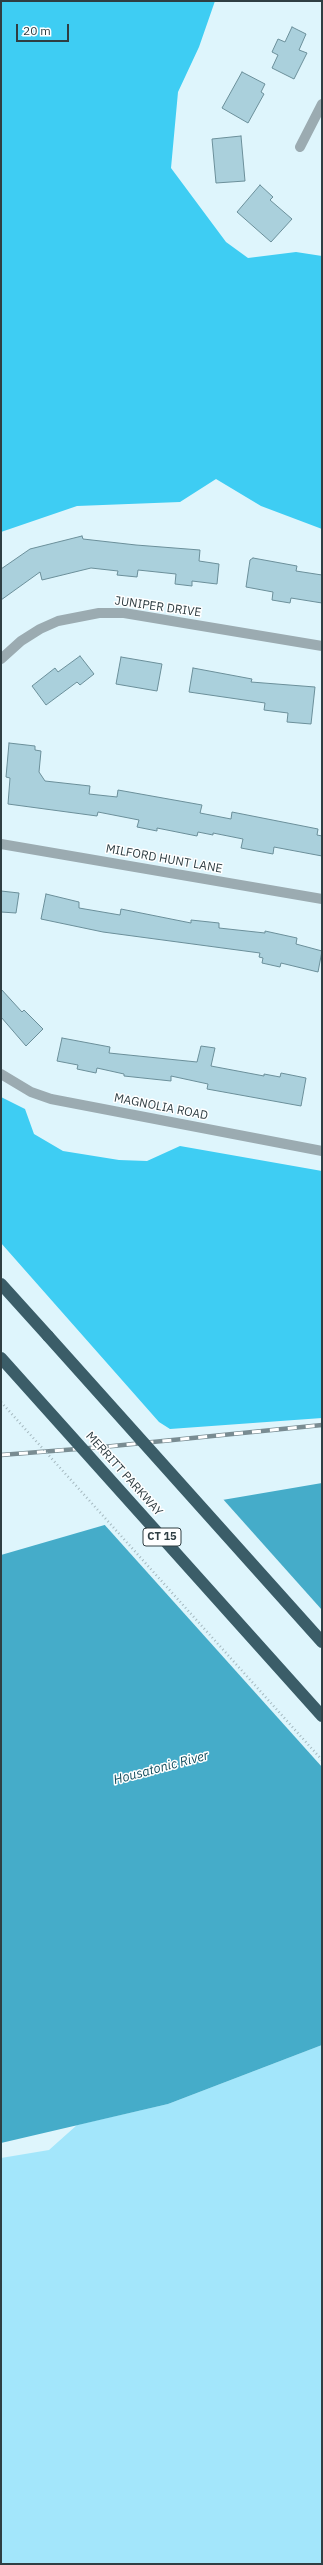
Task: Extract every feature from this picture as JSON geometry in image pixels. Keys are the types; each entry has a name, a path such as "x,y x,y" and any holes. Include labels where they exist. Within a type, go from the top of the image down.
{"highway":[{"path":"1,1284 322,1642"},
{"name":"MERRITT PARKWAY","path":"1,1358 322,1716"}],"street":[{"path":"300,147 322,104"},
{"name":"JUNIPER DRIVE","path":"1,659 21,641 40,629 65,619 99,613 124,613 322,646"},
{"name":"MILFORD HUNT LANE","path":"1,844 322,899"},
{"name":"MAGNOLIA ROAD","path":"1,1074 31,1092 51,1099 322,1151"}],"path":[{"path":"1,1402 322,1760"}],"shaded area":[{"path":"1,1 215,1 199,47 178,92 171,168 226,242 248,258 296,252 322,256 322,529 261,506 216,479 180,502 77,506 1,532"},
{"path":"1,1097 25,1109 34,1134 63,1151 119,1160 147,1161 180,1146 322,1171 322,1418 170,1429 159,1422 1,1243"},
{"path":"322,2045 322,2564 1,2564 1,2158 49,2150 77,2125 168,2104"}],"water":[{"name":"Housatonic River","path":"322,1483 322,2045 168,2104 1,2143 1,1555 146,1513"}],"pier":[{"path":"222,1498 322,1610 322,1767 103,1523 146,1511"}],"building":[{"path":"292,27 306,34 299,50 307,53 294,79 272,68 278,55 272,52 278,39 285,42"},
{"path":"242,72 265,84 261,92 264,94 248,123 222,108"},
{"path":"241,136 245,181 216,183 212,139"},
{"path":"260,185 273,197 270,200 292,219 271,242 237,212"},
{"path":"82,536 83,539 200,550 199,561 219,564 217,584 192,581 192,586 175,584 176,574 138,570 137,577 117,575 118,571 91,568 42,580 40,572 1,600 1,569 30,549"},
{"path":"253,558 297,566 296,571 322,575 322,603 291,598 290,603 272,600 273,592 246,587 250,560"},
{"path":"80,656 94,674 80,685 77,682 46,705 32,686 55,668 58,672"},
{"path":"121,657 162,664 157,691 116,684"},
{"path":"193,668 252,679 251,682 315,687 311,724 287,722 288,713 264,710 265,703 189,692"},
{"path":"9,743 35,746 35,750 41,751 39,772 45,781 90,786 89,794 117,797 118,790 202,805 200,813 231,819 232,812 318,829 317,835 322,836 322,856 274,847 273,854 241,848 243,839 213,833 213,835 198,832 197,836 157,828 157,831 137,827 139,820 98,812 97,816 8,804 10,778 6,777"},
{"path":"1,891 19,893 16,913 1,912"},
{"path":"46,894 79,902 79,908 120,915 121,909 191,923 191,920 219,923 219,928 265,933 265,931 297,938 296,944 322,951 318,972 281,963 280,967 262,963 263,958 259,957 260,953 103,932 41,919"},
{"path":"1,989 22,1012 24,1010 43,1029 26,1046 1,1017"},
{"path":"62,1038 110,1047 109,1053 197,1062 201,1046 215,1048 211,1066 264,1076 264,1074 280,1077 281,1073 306,1078 301,1106 207,1089 208,1084 171,1076 171,1081 124,1076 124,1074 97,1068 96,1073 77,1069 78,1065 57,1061"}],"railway":[{"path":"1,1455 103,1447 322,1425"}]}
